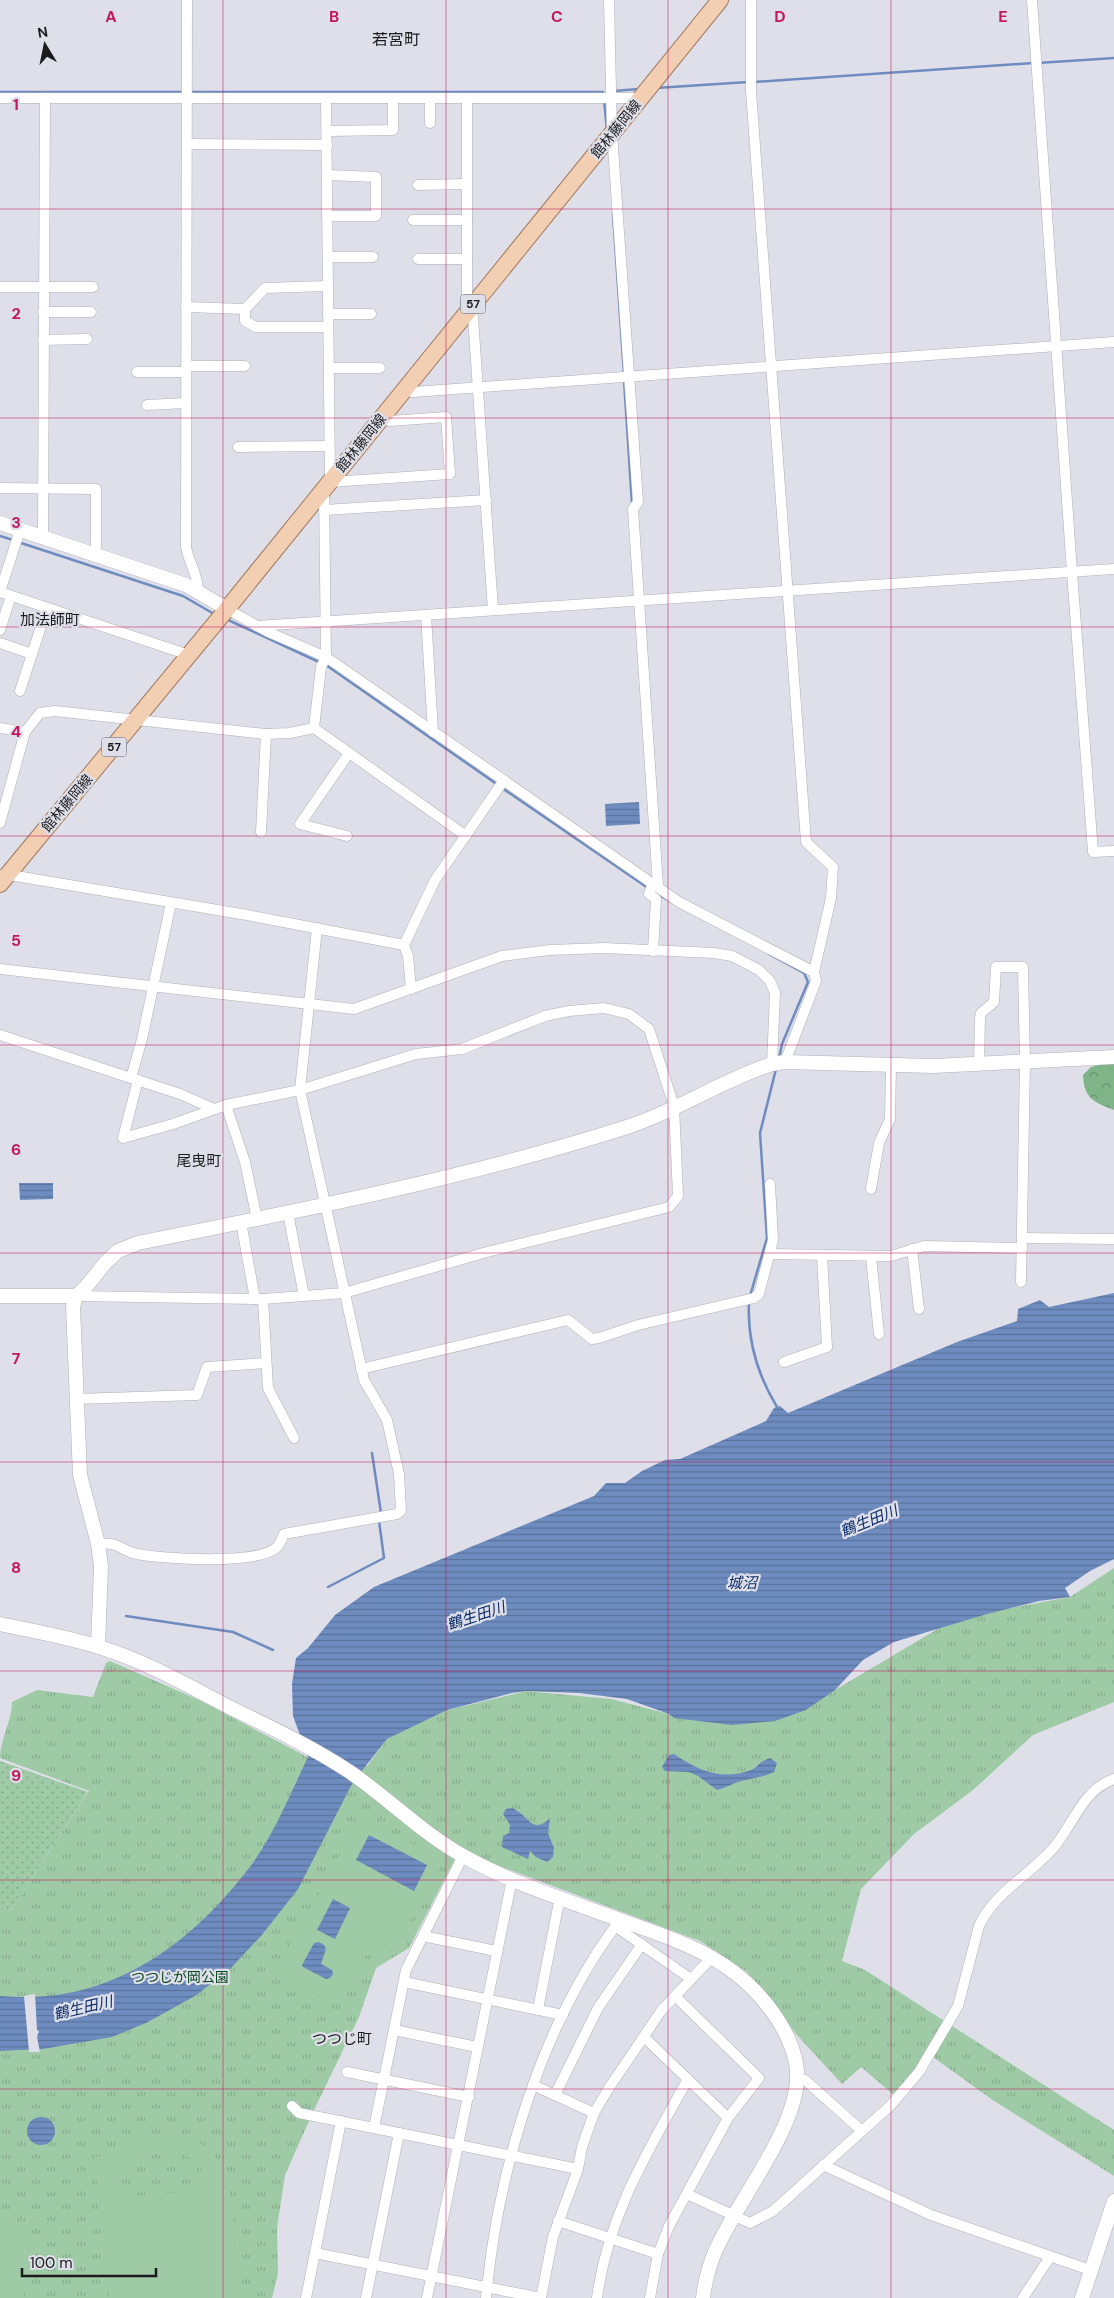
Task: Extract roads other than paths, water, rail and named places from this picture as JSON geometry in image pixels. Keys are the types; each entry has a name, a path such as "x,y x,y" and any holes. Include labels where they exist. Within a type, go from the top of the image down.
{"main road":[{"name":"館林藤岡線","path":"3,877 136,721 720,0"}],"street":[{"path":"187,0 186,547 188,558 198,576 198,591"},
{"path":"610,0 610,98 638,502 633,509 656,885 649,894 656,899 653,951"},
{"path":"751,0 751,88 806,842 833,867 831,898 814,972 816,981 778,1063"},
{"path":"1032,0 1093,852 1114,851"},
{"path":"0,98 641,98"},
{"path":"43,538 45,98"},
{"path":"314,728 321,667 326,657 324,510 329,446 329,368 326,99"},
{"path":"327,131 393,130 393,99"},
{"path":"430,99 430,123"},
{"path":"467,99 467,300 474,317 493,610"},
{"path":"187,144 327,145"},
{"path":"327,176 376,176 376,216 327,216"},
{"path":"418,185 466,184"},
{"path":"413,220 467,220"},
{"path":"328,257 373,257"},
{"path":"418,260 467,259"},
{"path":"0,287 93,286"},
{"path":"328,286 265,288 245,309 246,322 256,328 328,327"},
{"path":"186,307 245,309"},
{"path":"43,312 90,312"},
{"path":"328,314 371,314"},
{"path":"43,340 86,338"},
{"path":"403,390 413,392 1114,342"},
{"path":"138,372 246,366"},
{"path":"329,368 380,368"},
{"path":"147,405 186,402"},
{"path":"327,485 450,474 446,418 389,421 382,417"},
{"path":"238,447 329,446"},
{"path":"0,488 96,489 96,546 94,554"},
{"path":"324,510 486,500"},
{"path":"0,523 186,585 257,626 326,657 679,902 814,972"},
{"path":"20,530 4,566 0,592 189,655"},
{"path":"257,626 639,599 1114,569"},
{"path":"0,630 11,596"},
{"path":"20,691 47,608"},
{"path":"426,615 433,732"},
{"path":"0,643 32,654"},
{"path":"0,823 25,732 40,713 50,711 266,734 290,733 314,728 466,836"},
{"path":"0,728 25,732"},
{"path":"262,832 266,734"},
{"path":"346,836 300,824 349,753"},
{"path":"411,989 408,956 404,944 435,880 504,780"},
{"path":"3,877 171,903 404,944"},
{"path":"0,1296 259,1299 344,1293 487,1252 669,1207 678,1196 679,1182 674,1106 649,1029 629,1014 604,1008 569,1011 546,1016 462,1050 416,1054 300,1090 226,1105 173,1124 122,1138 171,903"},
{"path":"98,1544 111,1542 135,1554 160,1557 203,1559 256,1557 276,1548 284,1534 397,1514 401,1511 399,1474 388,1420 364,1380 361,1369 300,1090 317,928"},
{"path":"0,969 354,1008 510,954 604,948 714,953 732,956 759,970 770,981 775,993 778,1063"},
{"path":"979,1065 980,1018 981,1013 994,1002 996,967 1023,967 1025,1063 1021,1282"},
{"path":"0,1035 180,1094 214,1109"},
{"path":"98,1646 101,1573 98,1544 80,1475 73,1307 76,1296 106,1262 124,1248 138,1243 325,1206 550,1150 634,1124 778,1063 891,1066 979,1065 1114,1057"},
{"path":"871,1188 879,1143 890,1119 891,1066"},
{"path":"226,1105 244,1162 257,1219"},
{"path":"361,1369 568,1320 592,1339 599,1338 638,1325 750,1299 759,1294 770,1254 774,1229 770,1184"},
{"path":"288,1213 304,1296"},
{"path":"241,1222 259,1299 268,1388 294,1438"},
{"path":"770,1254 871,1257 891,1256 924,1246 1114,1239"},
{"path":"912,1249 919,1309"},
{"path":"784,1362 827,1347 822,1256"},
{"path":"871,1257 879,1334"},
{"path":"76,1399 197,1395 208,1367 266,1363"},
{"path":"0,1624 98,1646 161,1671 290,1738 348,1771 423,1830 463,1856 512,1879 560,1897 618,1923 675,1939 713,1956 749,1983 773,2012 790,2040 798,2078 794,2102 786,2122 715,2252 703,2298"},
{"path":"686,2194 750,2223 773,2211 890,2106 919,2072 958,2006 980,1926 993,1902 1030,1872 1054,1847 1090,1793 1101,1784 1114,1779"},
{"path":"374,2128 404,1982 411,1958 463,1856"},
{"path":"427,2298 512,1879"},
{"path":"538,2009 560,1897"},
{"path":"618,1923 642,1944 691,1979"},
{"path":"486,2298 491,2251 512,2156 532,2085 584,1972 618,1923"},
{"path":"423,1936 496,1951"},
{"path":"555,2096 598,2008 642,1944"},
{"path":"315,2253 541,2298 547,2258 558,2221 578,2169 582,2147 594,2113 661,2011 713,1956"},
{"path":"404,1982 563,2015"},
{"path":"650,2298 658,2254 669,2226 728,2118 759,2078 675,1996"},
{"path":"394,2030 477,2047"},
{"path":"644,2037 728,2118"},
{"path":"347,2072 469,2097"},
{"path":"798,2078 805,2080 862,2132"},
{"path":"597,2298 609,2238 622,2201 641,2162 688,2079"},
{"path":"532,2085 594,2113"},
{"path":"292,2106 299,2113 578,2169"},
{"path":"306,2298 342,2121"},
{"path":"366,2298 399,2133"},
{"path":"823,2165 931,2215 1090,2270"},
{"path":"1082,2298 1114,2201"},
{"path":"558,2221 658,2254"},
{"path":"1023,2298 1050,2257"}],"water":[{"path":"639,802 640,824 606,826 605,804"},
{"path":"19,1183 53,1183 53,1199 20,1200"},
{"name":"城沼","path":"1114,1293 1114,1559 1090,1571 1065,1588 1070,1597 1039,1601 987,1614 894,1642 863,1660 835,1690 806,1710 775,1721 732,1725 674,1718 669,1714 627,1699 579,1693 526,1691 447,1710 387,1739 353,1782 298,1889 261,1936 229,1970 195,1996 146,2023 112,2037 43,2049 0,2051 0,1996 39,1997 75,1992 109,1981 141,1966 171,1947 199,1924 249,1868 274,1828 308,1757 293,1716 292,1684 296,1658 308,1648 335,1615 374,1587 594,1496 606,1483 625,1483 642,1471 665,1460 680,1459 766,1421 774,1408 780,1406 788,1413 957,1342 1017,1321 1018,1309 1040,1300 1049,1307"},
{"path":"674,1754 702,1769 731,1775 751,1770 770,1758 777,1763 774,1772 717,1790 698,1776 689,1772 665,1771 662,1767 669,1755"},
{"path":"512,1808 535,1825 544,1823 550,1818 548,1833 554,1848 553,1857 547,1862 536,1857 530,1851 528,1859 502,1847 503,1836 509,1833 510,1825 503,1814 506,1809"},
{"path":"369,1835 427,1865 414,1891 356,1860"},
{"path":"333,1899 350,1908 335,1939 317,1930"},
{"path":"319,1942 326,1949 321,1964 332,1970 333,1974 330,1978 326,1979 302,1965 314,1943"},
{"path":"41,2117 51,2121 55,2131 51,2141 41,2145 31,2141 27,2131 31,2121"}],"waterway":[{"path":"1038,63 1114,58"},
{"path":"754,82 1033,63"},
{"path":"656,88 748,82"},
{"path":"614,91 639,89"},
{"path":"0,92 183,92"},
{"path":"189,92 603,92 603,95"},
{"path":"604,100 607,130"},
{"path":"613,213 624,374"},
{"path":"624,380 632,504"},
{"path":"0,536 13,540"},
{"path":"18,542 183,596 214,614"},
{"path":"226,619 321,663"},
{"path":"326,665 498,785"},
{"path":"502,788 648,888"},
{"path":"657,894 670,901"},
{"path":"769,954 804,973 808,982 782,1044 779,1059"},
{"path":"750,1296 767,1238 760,1133 776,1069"},
{"path":"749,1302 750,1330 755,1357 764,1382 777,1407"},
{"path":"372,1453 381,1513"},
{"path":"328,1587 384,1558 379,1521"},
{"path":"126,1616 233,1632 273,1650"}],"district":[{"name":"若宮町","path":"396,39"},
{"name":"加法師町","path":"50,620"},
{"name":"尾曳町","path":"199,1161"},
{"name":"つつじ町","path":"342,2039"}],"water label":[{"name":"鶴生田川","path":"869,1521"},
{"name":"鶴生田川","path":"476,1616"},
{"name":"鶴生田川","path":"83,2008"}],"park label":[{"name":"つつじが岡公園","path":"180,1977"}]}
